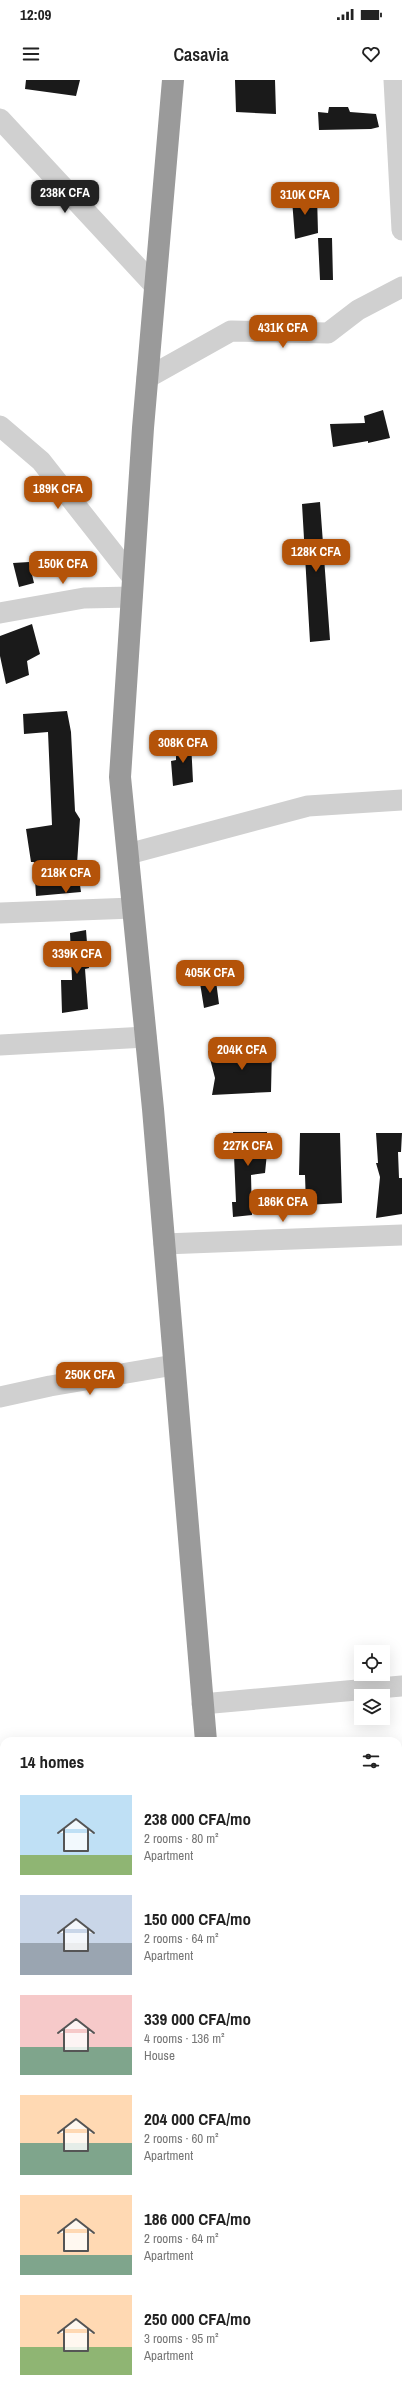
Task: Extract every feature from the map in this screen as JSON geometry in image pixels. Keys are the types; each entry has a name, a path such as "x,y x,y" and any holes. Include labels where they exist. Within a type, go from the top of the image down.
{"highway":[{"path":"173,80 147,378 120,777 146,1037 205,1737"}],"street":[{"path":"394,80 402,230"},
{"path":"0,119 155,286"},
{"path":"147,378 231,331 328,333 358,310 402,287"},
{"path":"0,426 41,461 132,588 0,613"},
{"path":"128,854 308,806 402,800"},
{"path":"0,913 133,908"},
{"path":"0,1045 146,1037"},
{"path":"164,1244 402,1235"},
{"path":"0,1397 50,1386 174,1365"},
{"path":"202,1704 402,1686"}],"building":[{"path":"26,80 80,80 76,96 25,89"},
{"path":"235,80 275,80 276,114 236,112"},
{"path":"329,107 348,107 350,112 376,114 379,127 371,129 319,130 318,112 328,113"},
{"path":"317,195 318,233 295,239 292,199"},
{"path":"318,238 332,238 333,280 320,280"},
{"path":"383,410 390,438 368,443 368,441 333,447 330,424 365,423 364,416"},
{"path":"320,502 330,640 310,642 302,504"},
{"path":"29,562 34,583 19,587 13,563"},
{"path":"32,624 40,654 27,661 29,675 6,684 0,656 0,636"},
{"path":"67,711 71,732 75,811 80,819 77,864 81,892 36,896 34,862 31,862 26,829 52,825 48,732 24,734 23,714"},
{"path":"176,741 191,741 193,782 173,786 171,761 176,760"},
{"path":"86,930 89,968 85,969 88,1009 62,1013 61,980 72,980 70,933"},
{"path":"216,981 219,1004 204,1008 200,983"},
{"path":"272,1048 271,1092 212,1095 215,1078 208,1051"},
{"path":"233,1132 267,1132 265,1173 251,1175 252,1215 233,1217 232,1202 236,1202"},
{"path":"300,1133 340,1133 342,1203 306,1205 305,1175 299,1175"},
{"path":"376,1133 402,1133 401,1152 398,1152 399,1178 402,1178 402,1214 376,1218 380,1177 376,1163 378,1163"}]}
